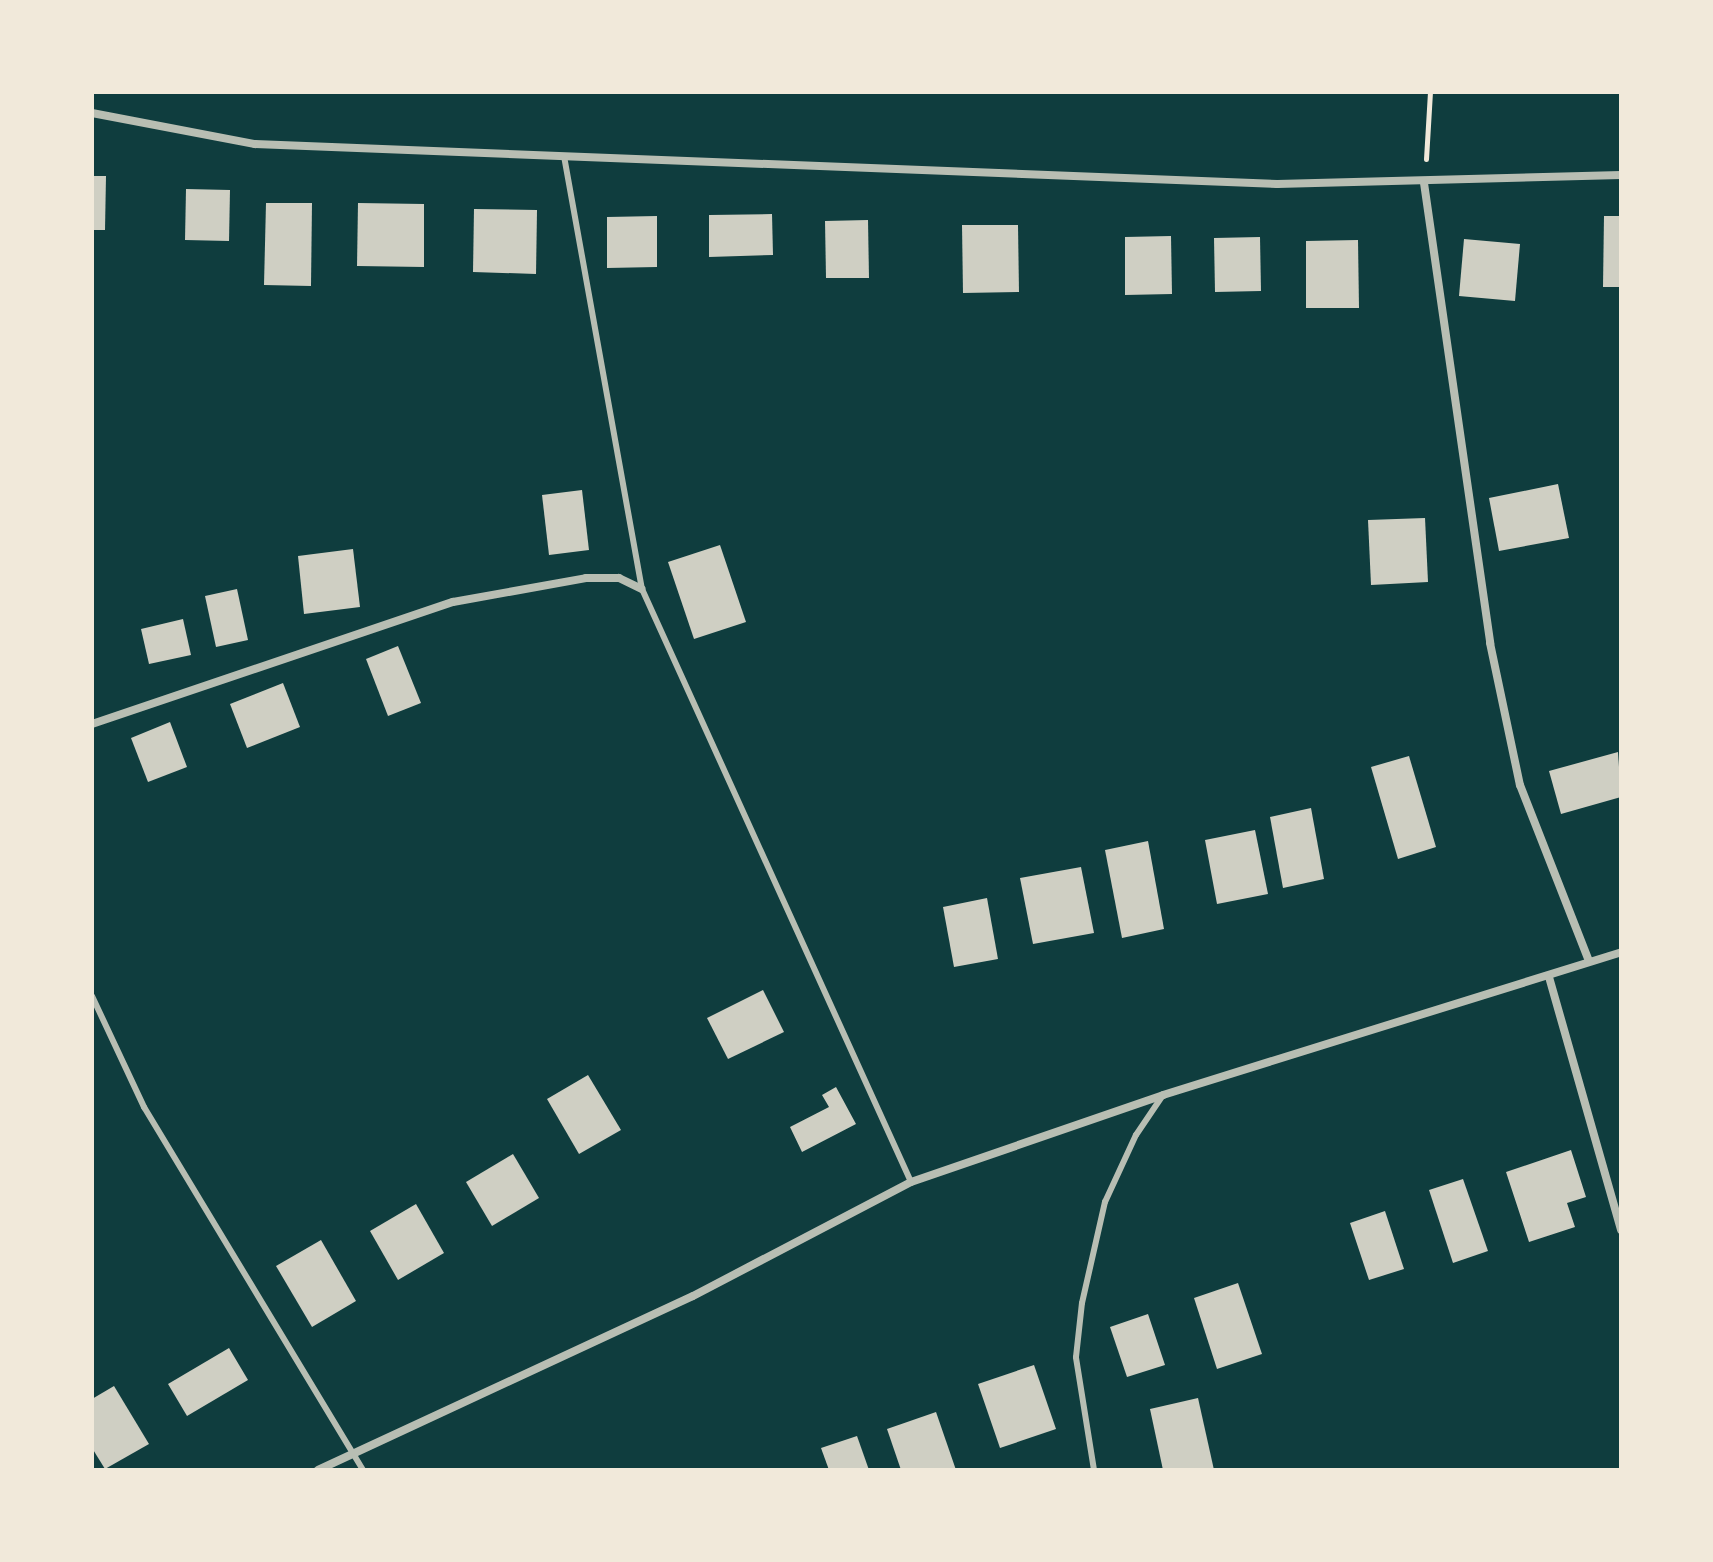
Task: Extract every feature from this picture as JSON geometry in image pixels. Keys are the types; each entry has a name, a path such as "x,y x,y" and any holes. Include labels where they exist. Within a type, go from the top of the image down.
{"street":[{"path":"92,113 255,144 1277,184 1424,183 1621,175"},
{"path":"1424,183 1499,686 1520,785 1589,961"},
{"path":"92,724 453,602 586,578 619,578 642,589"},
{"path":"318,1470 693,1296 911,1182 1163,1095 1549,977 1621,952"},
{"path":"1549,977 1621,1230"}],"lane":[{"path":"564,156 642,589 911,1182"},
{"path":"92,996 144,1107 356,1451 363,1470"},
{"path":"1094,1470 1076,1357 1082,1303 1105,1202 1136,1135 1163,1095"}],"path":[{"path":"1424,183 1430,92"}],"building":[{"path":"92,176 106,176 105,230 92,230"},
{"path":"186,189 230,190 229,241 185,240"},
{"path":"266,203 312,203 311,286 264,285"},
{"path":"358,203 424,204 424,267 357,266"},
{"path":"474,209 537,210 536,274 473,272"},
{"path":"772,214 773,255 709,257 709,215"},
{"path":"657,216 657,267 607,268 607,217"},
{"path":"1604,216 1621,216 1621,287 1603,287"},
{"path":"868,220 869,278 826,278 825,221"},
{"path":"962,225 1018,225 1019,292 963,293"},
{"path":"1171,236 1172,294 1125,295 1125,237"},
{"path":"1260,237 1261,291 1215,292 1214,238"},
{"path":"1464,239 1520,244 1515,301 1459,296"},
{"path":"1358,240 1359,308 1306,308 1306,241"},
{"path":"1558,484 1569,538 1499,551 1489,498"},
{"path":"582,490 589,550 549,555 542,495"},
{"path":"1425,518 1428,582 1371,585 1368,520"},
{"path":"720,545 746,622 694,639 668,562"},
{"path":"353,549 360,607 304,614 298,556"},
{"path":"237,589 248,640 216,647 205,596"},
{"path":"183,619 191,655 149,664 141,629"},
{"path":"398,646 421,703 388,716 366,659"},
{"path":"283,683 300,727 247,748 230,704"},
{"path":"170,722 187,767 148,782 131,738"},
{"path":"1618,752 1621,797 1561,814 1549,771"},
{"path":"1409,756 1436,847 1398,859 1371,767"},
{"path":"1311,808 1324,879 1283,888 1270,817"},
{"path":"1255,830 1268,894 1217,904 1205,840"},
{"path":"1148,841 1164,929 1122,938 1105,850"},
{"path":"1081,867 1094,933 1033,944 1020,878"},
{"path":"987,898 998,959 954,967 943,907"},
{"path":"763,990 784,1032 728,1059 707,1018"},
{"path":"588,1075 621,1130 579,1154 547,1099"},
{"path":"836,1087 856,1124 802,1152 790,1127 829,1107 822,1095"},
{"path":"1571,1150 1586,1197 1567,1203 1575,1227 1529,1242 1506,1172"},
{"path":"513,1154 539,1198 492,1226 466,1182"},
{"path":"1463,1179 1488,1251 1453,1263 1429,1190"},
{"path":"416,1204 444,1253 398,1280 370,1231"},
{"path":"1385,1211 1404,1269 1369,1280 1350,1223"},
{"path":"321,1240 356,1301 312,1327 276,1266"},
{"path":"1238,1283 1262,1354 1217,1369 1194,1298"},
{"path":"1148,1314 1165,1365 1127,1377 1110,1327"},
{"path":"229,1348 248,1380 187,1416 168,1384"},
{"path":"1034,1365 1056,1429 1000,1448 978,1384"},
{"path":"114,1386 149,1444 105,1469 92,1448 92,1399"},
{"path":"1198,1398 1214,1470 1163,1470 1150,1409"},
{"path":"936,1412 956,1470 901,1470 887,1429"},
{"path":"857,1436 869,1470 829,1470 821,1448"}]}
